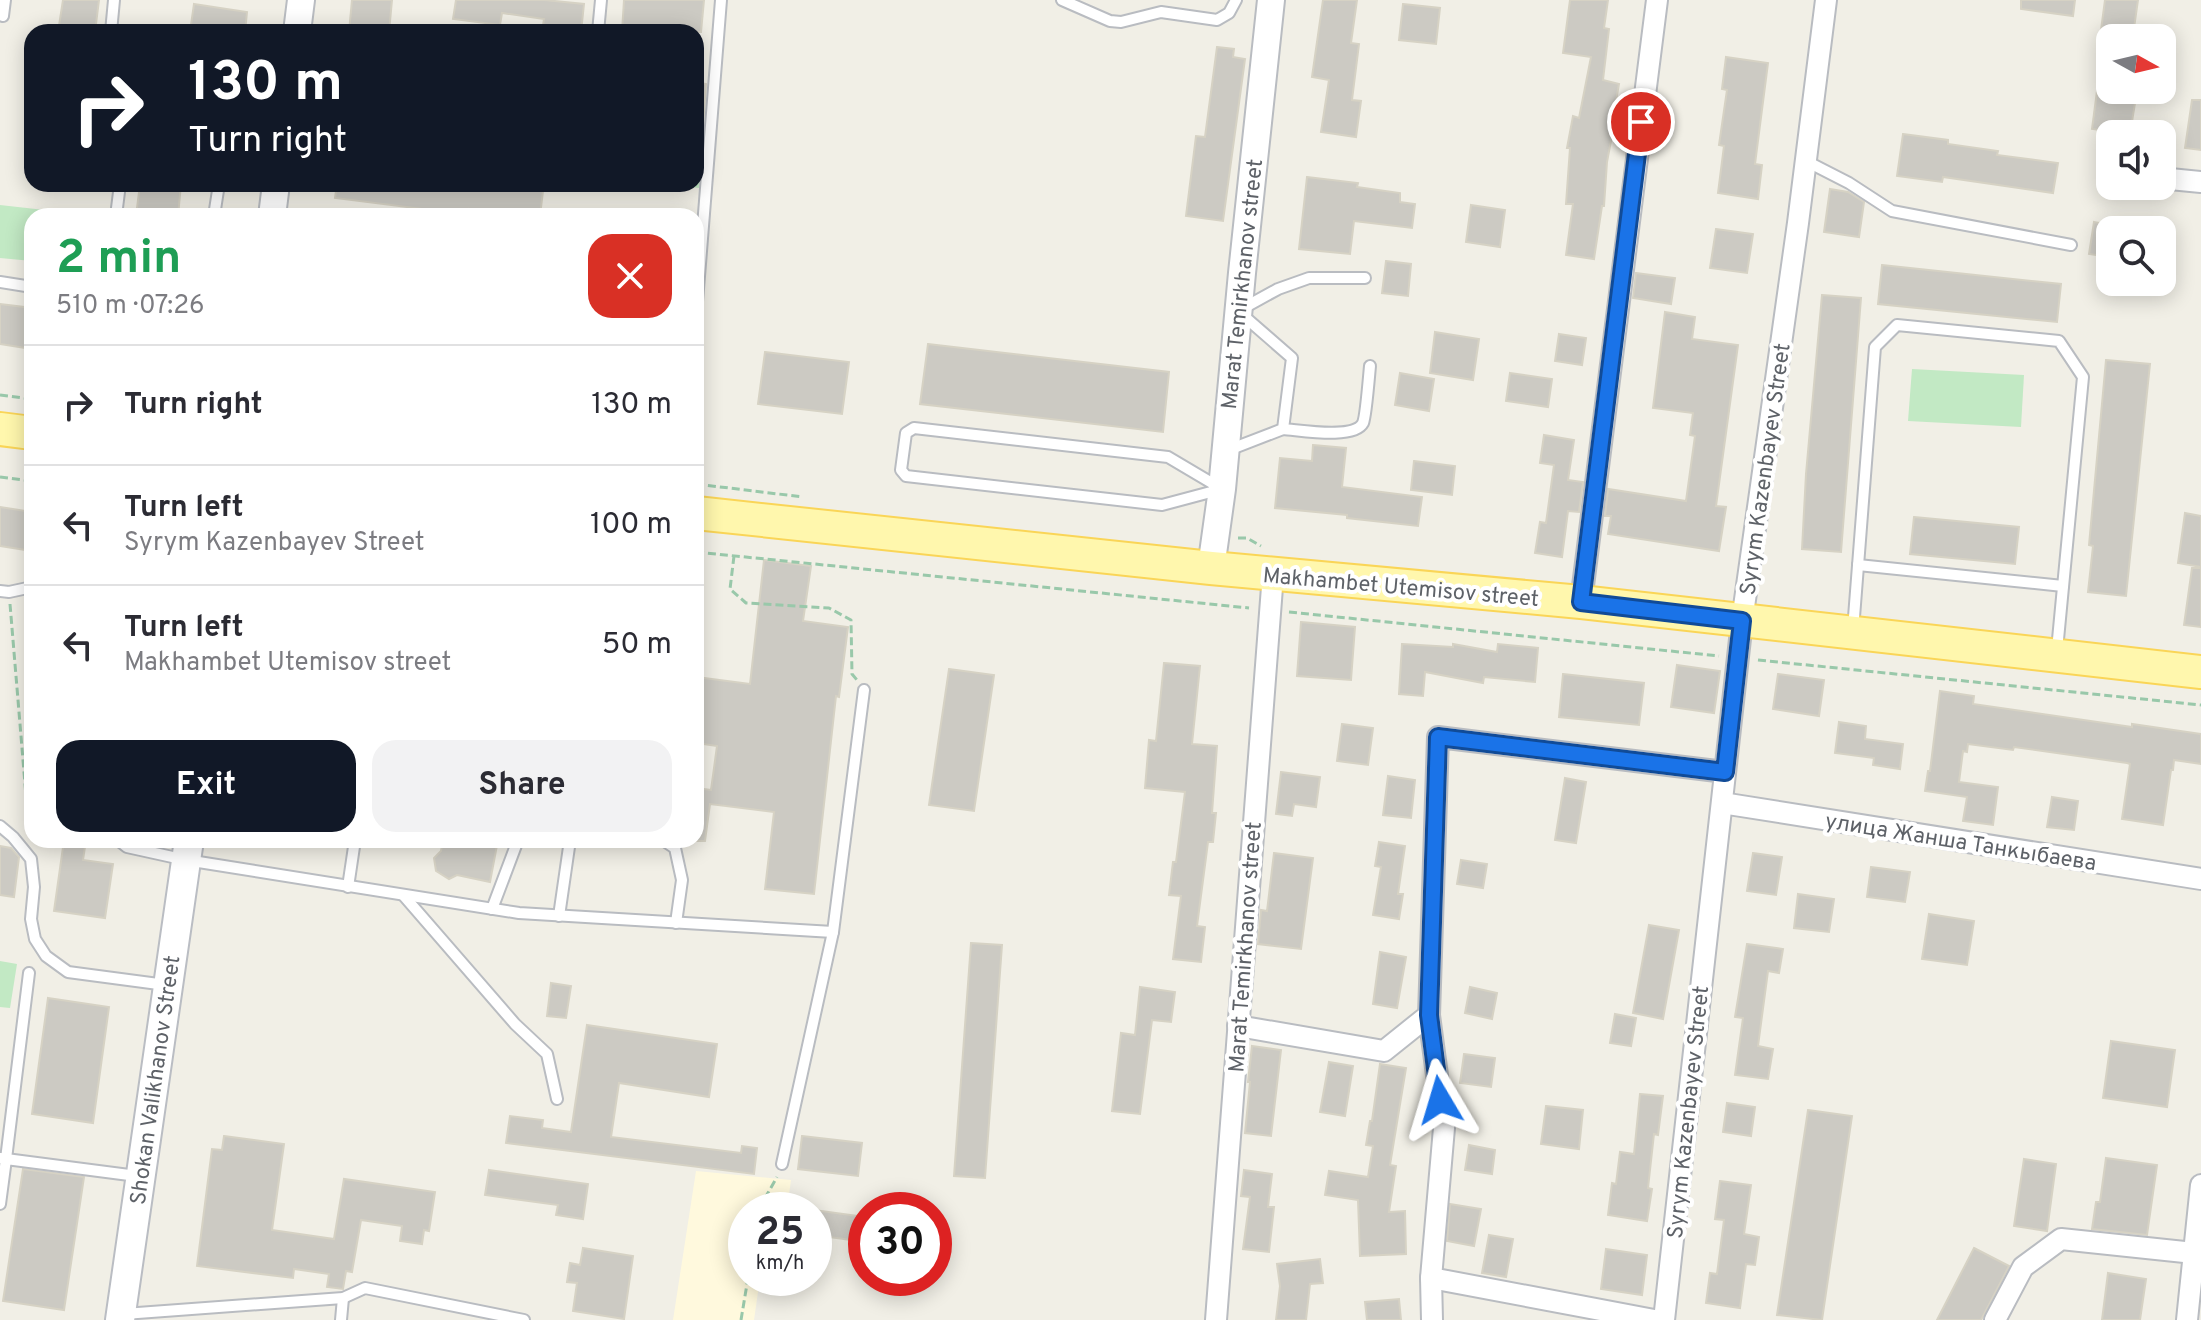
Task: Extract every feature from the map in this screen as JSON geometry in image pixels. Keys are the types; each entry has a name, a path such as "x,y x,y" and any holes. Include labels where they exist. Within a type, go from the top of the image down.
{"main road":[{"path":"0,429 24,432"},
{"name":"Makhambet Utemisov street","path":"704,514 1211,568 1581,602 2201,672"},
{"name":"Shokan Valikhanov Street","path":"120,1317 187,850"}],"street":[{"path":"298,24 301,0"},
{"name":"Marat Temirkhanov street","path":"1211,568 1222,489 1271,0"},
{"path":"1581,602 1657,0"},
{"name":"Syrym Kazenbayev Street","path":"1664,1320 1742,621 1826,0"},
{"path":"2176,180 2201,182"},
{"name":"Marat Temirkhanov street","path":"1216,1320 1273,574"},
{"path":"1432,1320 1431,1278 1444,1128 1429,1015 1438,737 1725,772"},
{"name":"улица Жанша Танкыбаева","path":"1722,803 2201,879"},
{"path":"1238,1026 1384,1051 1429,1015"},
{"path":"2187,1320 2201,1185"},
{"path":"1995,1320 2023,1267 2061,1239 2194,1253"},
{"path":"1431,1278 1654,1320"}],"lane":[{"path":"0,15 3,16 5,0"},
{"path":"112,24 114,0"},
{"path":"599,24 601,0"},
{"path":"704,214 721,0"},
{"path":"1062,0 1110,21 1121,22 1161,12 1217,20 1229,13 1236,0"},
{"path":"1161,0 1161,12"},
{"path":"1806,161 1849,183 1892,211 2071,245"},
{"path":"1283,429 1292,358 1238,311 1278,289 1309,278 1365,278"},
{"path":"0,282 24,286"},
{"path":"1853,634 1875,347 1897,325 2059,341 2083,377 2056,656"},
{"path":"1224,452 1283,429 1345,433 1355,430 1362,423 1370,366"},
{"path":"914,428 1168,457 1222,489 1162,505 906,476 901,470 906,433 914,428"},
{"path":"1858,565 2063,586"},
{"path":"4,592 24,588"},
{"path":"782,1164 833,932 864,690"},
{"path":"0,826 31,859 34,887 31,919 35,939 46,956 68,972 168,986"},
{"path":"147,848 187,850 348,887 492,909 559,916 833,932"},
{"path":"348,887 354,848"},
{"path":"492,909 515,848"},
{"path":"559,916 569,848"},
{"path":"675,848 682,880 676,923"},
{"path":"404,896 515,1024 547,1054 557,1099"},
{"path":"0,1204 3,1158 29,973"},
{"path":"3,1158 140,1176"},
{"path":"120,1317 343,1298 365,1288 524,1320"},
{"path":"341,1320 343,1298"}],"path":[{"path":"0,395 24,398"},
{"path":"0,477 24,480"},
{"path":"704,553 2201,705"},
{"path":"734,556 730,589 746,603 829,608 851,620 852,674 864,690"},
{"path":"4,592 24,790"},
{"path":"30,848 31,859"},
{"path":"770,1192 782,1164"},
{"path":"741,1320 745,1296"}],"shaded area":[{"path":"696,1171 791,1180 789,1192 728,1192 728,1296 757,1296 754,1320 673,1320"}],"green space":[{"path":"0,205 27,208 24,208 24,260 0,258"},
{"path":"1912,369 2024,375 2021,427 1908,421"},
{"path":"0,961 17,964 10,1008 0,1007"}],"building":[{"path":"63,0 99,0 96,24 59,24"},
{"path":"352,0 392,0 390,24 350,24"},
{"path":"456,0 545,0 584,4 582,24 543,24 544,19 502,13 500,24 453,19"},
{"path":"624,0 704,0 702,24 622,24"},
{"path":"1323,0 1357,0 1351,43 1359,44 1352,100 1361,101 1356,137 1321,132 1329,80 1312,77"},
{"path":"1570,0 1608,0 1604,28 1609,29 1603,80 1619,84 1604,206 1594,259 1566,255 1573,204 1566,204 1570,148 1567,148 1573,116 1579,118 1591,57 1563,53"},
{"path":"2021,0 2075,0 2073,16 2021,9"},
{"path":"2105,0 2138,0 2135,24 2102,24"},
{"path":"194,4 247,12 246,24 191,24"},
{"path":"1403,4 1440,8 1436,44 1399,40"},
{"path":"1217,47 1234,49 1233,57 1245,59 1223,221 1186,216 1196,136 1205,137"},
{"path":"1726,57 1768,63 1755,164 1762,165 1758,199 1718,193 1724,146 1719,145 1727,90 1722,89"},
{"path":"2096,99 2096,104 2135,104 2132,120 2096,120 2096,130 2092,129"},
{"path":"2192,100 2201,100 2201,150 2185,148"},
{"path":"1903,134 1998,151 1997,155 2058,163 2053,193 1943,177 1942,182 1897,176"},
{"path":"1307,177 1358,183 1357,187 1400,193 1400,202 1415,204 1412,228 1354,221 1350,254 1299,249"},
{"path":"1830,189 1848,192 1864,202 1859,237 1824,232"},
{"path":"139,192 180,192 179,208 137,208"},
{"path":"336,192 543,192 541,208 415,208 335,198"},
{"path":"1471,205 1505,210 1500,247 1466,242"},
{"path":"2094,222 2096,222 2096,255 2089,254"},
{"path":"1716,229 1753,234 1747,273 1710,268"},
{"path":"1386,261 1411,264 1408,296 1382,293"},
{"path":"1882,265 2061,284 2057,322 1878,304"},
{"path":"1636,273 1675,278 1671,304 1633,298"},
{"path":"1822,295 1861,298 1841,552 1802,549"},
{"path":"0,304 24,307 24,348 0,344"},
{"path":"1665,312 1695,317 1692,339 1738,345 1716,506 1726,507 1719,551 1608,534 1611,516 1605,516 1608,489 1686,501 1695,436 1690,435 1693,413 1653,408"},
{"path":"1435,332 1479,339 1473,380 1430,373"},
{"path":"1559,334 1586,338 1582,365 1555,361"},
{"path":"928,344 1169,372 1163,432 920,404"},
{"path":"765,352 849,362 842,414 758,404"},
{"path":"2106,360 2150,364 2126,596 2088,592 2093,546 2089,545"},
{"path":"1400,373 1434,379 1429,411 1395,405"},
{"path":"1510,373 1552,379 1548,407 1506,401"},
{"path":"1544,435 1574,440 1568,480 1583,482 1579,512 1568,511 1562,557 1535,553 1540,522 1546,523 1554,465 1540,463"},
{"path":"1313,445 1346,448 1342,487 1422,497 1418,526 1275,508 1280,458 1312,461"},
{"path":"1414,461 1455,466 1452,495 1411,490"},
{"path":"0,507 24,511 24,550 0,546"},
{"path":"2185,513 2201,516 2201,567 2178,563"},
{"path":"1914,517 2019,527 2015,564 1910,554"},
{"path":"764,560 811,566 803,621 848,627 839,697 836,696 814,894 765,889 774,812 710,804 704,841 704,789 711,790 717,746 704,744 704,678 750,684"},
{"path":"2192,568 2201,568 2201,627 2184,625"},
{"path":"1301,622 1355,627 1351,680 1297,676"},
{"path":"1402,644 1453,647 1453,644 1497,652 1498,644 1538,648 1535,682 1484,677 1483,683 1425,672 1423,696 1399,694"},
{"path":"1164,663 1200,666 1192,744 1217,746 1213,842 1208,842 1197,926 1205,927 1201,962 1173,959 1181,896 1169,895 1185,792 1145,788 1149,740 1156,741"},
{"path":"1677,665 1720,671 1714,713 1671,707"},
{"path":"949,669 994,675 974,811 929,805"},
{"path":"1563,674 1644,683 1639,725 1559,717"},
{"path":"1778,674 1824,680 1819,716 1773,709"},
{"path":"1940,691 1974,696 1973,704 2201,734 2201,764 2174,760 2163,825 2122,819 2130,764 2014,747 2013,750 1968,744 1967,752 1963,751 1959,782 1998,787 1993,825 1963,821 1967,797 1925,791"},
{"path":"1839,722 1866,726 1865,739 1903,744 1900,769 1873,765 1874,758 1835,753"},
{"path":"1342,724 1373,728 1368,765 1337,761"},
{"path":"1281,772 1320,777 1316,807 1294,804 1292,816 1276,814"},
{"path":"1388,776 1415,780 1411,818 1383,815"},
{"path":"1565,778 1586,782 1576,843 1555,840"},
{"path":"2052,797 2078,801 2074,830 2047,827"},
{"path":"1379,842 1405,846 1398,894 1403,894 1399,919 1373,915 1381,867 1375,866"},
{"path":"0,846 11,848 19,857 14,897 0,895"},
{"path":"63,848 85,848 83,860 113,864 105,918 54,911"},
{"path":"442,848 496,848 490,882 457,875 449,879 436,871 434,858"},
{"path":"1274,853 1313,858 1301,949 1258,944 1261,910 1267,911"},
{"path":"1753,853 1782,857 1776,895 1747,891"},
{"path":"1461,860 1487,864 1483,888 1457,884"},
{"path":"1871,867 1910,872 1905,902 1867,897"},
{"path":"1798,894 1834,899 1829,932 1794,928"},
{"path":"1929,914 1974,921 1967,965 1922,959"},
{"path":"1649,925 1679,930 1663,1019 1633,1013"},
{"path":"971,943 1002,945 985,1178 954,1176"},
{"path":"1747,944 1783,949 1779,973 1768,971 1758,1046 1773,1049 1768,1079 1735,1075 1743,1018 1735,1017"},
{"path":"1380,952 1406,957 1397,1008 1373,1004"},
{"path":"551,983 571,986 566,1018 547,1016"},
{"path":"1140,987 1175,992 1171,1022 1152,1020 1140,1114 1112,1111 1121,1033 1135,1035"},
{"path":"1470,987 1497,993 1492,1019 1465,1013"},
{"path":"48,998 109,1007 93,1123 32,1114"},
{"path":"1615,1014 1636,1018 1631,1046 1610,1043"},
{"path":"587,1025 717,1044 709,1097 619,1083 611,1137 741,1153 742,1146 757,1148 754,1174 506,1143 510,1116 543,1120 542,1128 571,1132"},
{"path":"2111,1041 2175,1050 2167,1107 2103,1098"},
{"path":"1252,1046 1281,1050 1271,1136 1245,1133"},
{"path":"1464,1054 1495,1058 1491,1087 1460,1083"},
{"path":"1329,1062 1353,1066 1345,1116 1320,1112"},
{"path":"1380,1064 1406,1068 1390,1165 1396,1166 1389,1212 1405,1211 1406,1254 1360,1256 1358,1200 1325,1195 1329,1171 1368,1177 1373,1146 1366,1145"},
{"path":"1640,1094 1663,1096 1658,1135 1654,1134 1648,1188 1652,1189 1647,1221 1608,1215 1620,1152 1634,1154"},
{"path":"1727,1103 1755,1107 1751,1136 1723,1132"},
{"path":"1546,1106 1583,1110 1579,1149 1541,1144"},
{"path":"1808,1110 1852,1116 1822,1320 1777,1315"},
{"path":"224,1136 284,1144 272,1230 334,1239 344,1179 435,1192 429,1231 424,1230 422,1244 400,1241 402,1226 361,1220 352,1272 346,1271 343,1289 327,1287 329,1274 294,1269 293,1278 197,1266 212,1149 222,1150"},
{"path":"802,1136 862,1143 858,1176 798,1169"},
{"path":"1469,1145 1495,1150 1492,1174 1465,1170"},
{"path":"2106,1158 2157,1165 2147,1235 2092,1229 2096,1202 2100,1202"},
{"path":"2024,1159 2056,1164 2047,1231 2014,1226"},
{"path":"23,1169 84,1177 64,1310 3,1301"},
{"path":"489,1170 588,1184 583,1219 556,1215 558,1205 485,1195"},
{"path":"1244,1170 1272,1174 1268,1207 1274,1207 1269,1252 1243,1249 1250,1197 1241,1196"},
{"path":"1720,1181 1751,1185 1744,1234 1759,1237 1755,1265 1746,1264 1740,1308 1706,1303 1710,1273 1717,1274 1724,1220 1715,1219"},
{"path":"1450,1204 1481,1209 1474,1246 1447,1241"},
{"path":"832,1212 848,1215 848,1240 832,1237"},
{"path":"1489,1235 1513,1239 1506,1277 1482,1273"},
{"path":"583,1248 633,1256 624,1319 573,1311 577,1283 567,1282 570,1263 580,1265"},
{"path":"1974,1248 2009,1266 1981,1320 1937,1320"},
{"path":"1606,1249 1647,1255 1642,1295 1601,1289"},
{"path":"1320,1259 1323,1283 1310,1284 1306,1320 1276,1320 1280,1286 1277,1264"},
{"path":"2108,1273 2146,1279 2140,1320 2102,1320"},
{"path":"1399,1299 1401,1320 1367,1320 1365,1302"}],"route":[{"path":"1440,1100 1429,1015 1438,737 1725,772 1742,621 1581,602 1641,122"}]}
